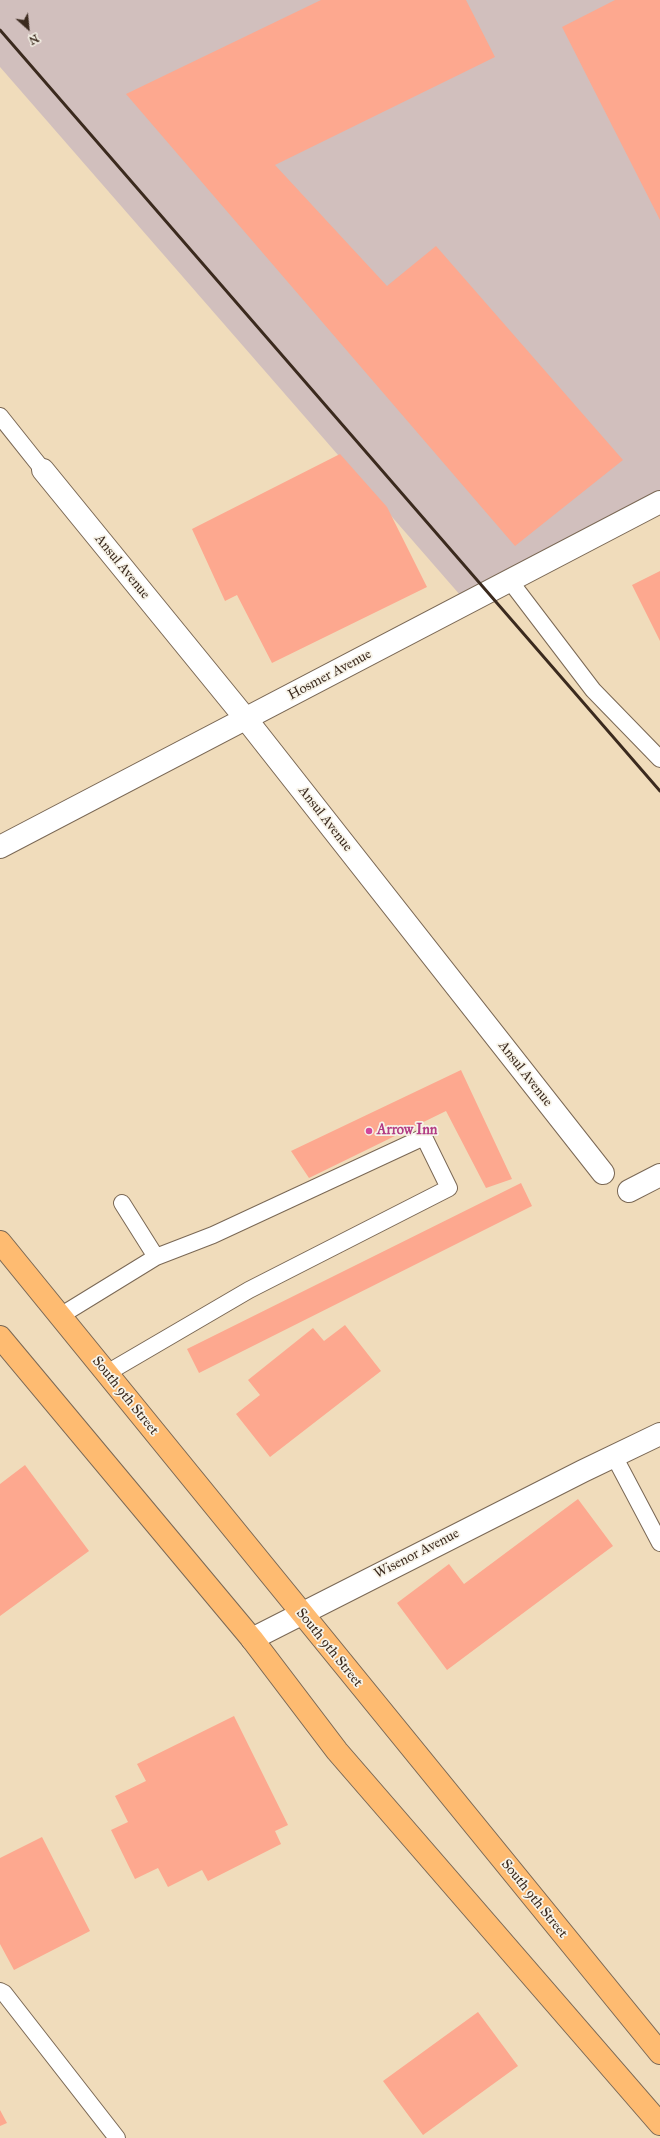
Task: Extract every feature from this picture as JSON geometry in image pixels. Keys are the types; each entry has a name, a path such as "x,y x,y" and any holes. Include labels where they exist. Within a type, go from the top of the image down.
{"main road":[{"name":"South 9th Street","path":"0,1242 660,2053"},
{"path":"0,1337 252,1639 337,1751 660,2124"}],"street":[{"name":"Ansul Avenue","path":"43,470 246,719 603,1172"},
{"name":"Hosmer Avenue","path":"0,848 660,502"},
{"path":"629,1191 660,1175"},
{"name":"Wisenor Avenue","path":"252,1639 301,1612 660,1434"}],"lane":[{"path":"0,416 43,470"},
{"path":"510,581 593,690 660,758"},
{"path":"60,1316 156,1257 213,1235 424,1137 449,1188 249,1290 107,1373"},
{"path":"122,1203 156,1257"},
{"path":"614,1456 660,1543"},
{"path":"0,1991 4,1993 117,2138"}],"shaded area":[{"path":"0,0 660,0 660,501 467,603 0,67"}],"building":[{"path":"321,0 466,0 495,57 275,165 387,286 436,246 623,460 515,546 126,94"},
{"path":"615,0 660,0 660,220 562,27"},
{"path":"340,454 387,507 427,587 272,663 237,595 225,601 192,529"},
{"path":"660,571 660,641 632,585"},
{"name":"Arrow Inn","path":"461,1070 512,1179 486,1188 446,1111 309,1178 291,1151"},
{"path":"521,1183 532,1206 199,1373 187,1349"},
{"path":"345,1325 381,1371 270,1457 236,1414 260,1395 248,1380 313,1328 324,1341"},
{"path":"25,1465 89,1551 0,1616 0,1484"},
{"path":"578,1499 613,1546 447,1670 397,1603 449,1564 464,1584"},
{"path":"234,1716 288,1825 275,1831 281,1844 208,1881 202,1870 168,1887 158,1868 135,1879 111,1830 128,1822 115,1796 146,1781 137,1764"},
{"path":"42,1837 90,1931 14,1970 0,1944 0,1858"},
{"path":"478,2012 518,2066 423,2135 383,2081"},
{"path":"0,2110 7,2123 0,2126"}],"railway":[{"path":"0,30 660,791"}],"place":[{"name":"Arrow Inn","path":"369,1131"}]}
